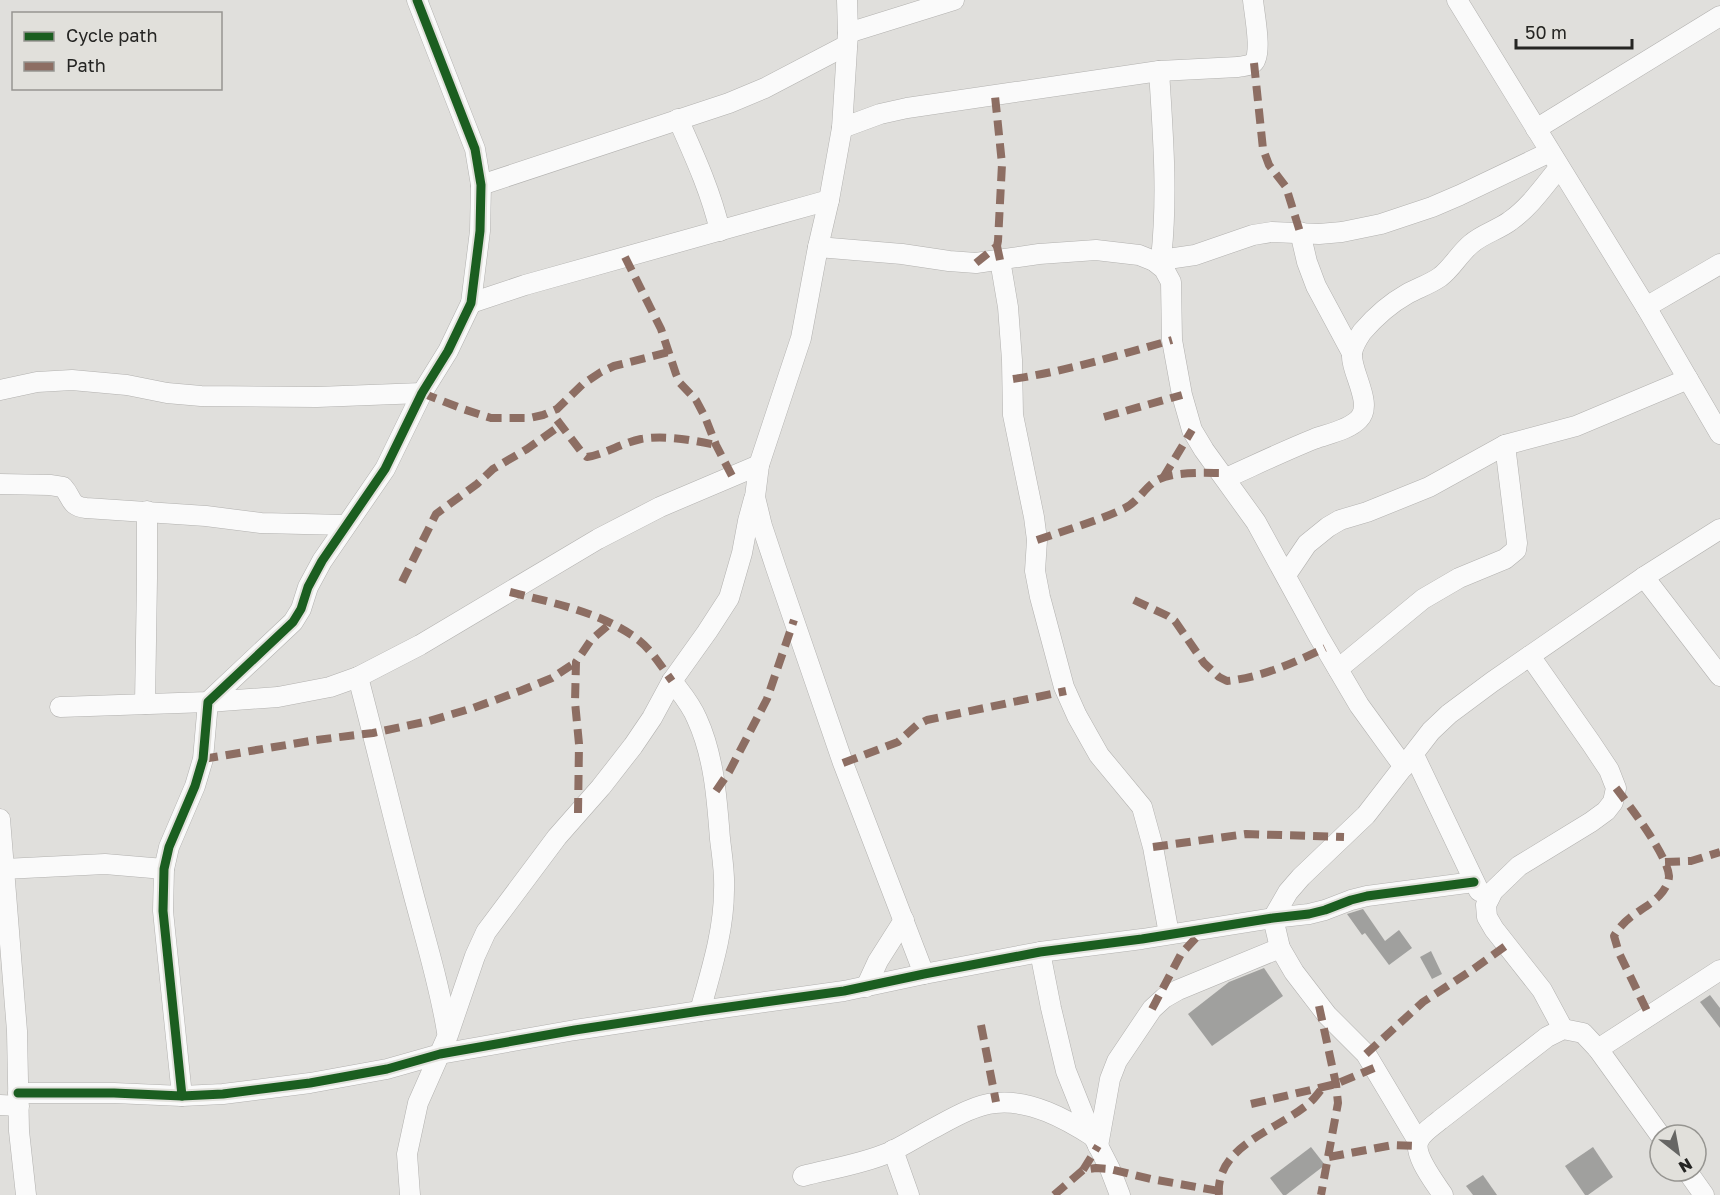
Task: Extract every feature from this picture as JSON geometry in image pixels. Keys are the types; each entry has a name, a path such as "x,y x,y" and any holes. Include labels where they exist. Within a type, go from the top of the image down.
{"street":[{"path":"182,1096 164,923 164,869 169,847 195,786 203,759 208,702 293,622 322,561 385,469 422,393 448,351 471,303 480,231 481,185 475,149 417,0"},
{"path":"410,1195 407,1154 418,1102 448,1035 475,956 486,932 557,837 633,746 652,718 672,681 729,598 755,497 759,465 801,338 829,200 842,128 847,0"},
{"path":"481,185 729,103 765,88 847,39 954,0"},
{"path":"842,128 880,114 907,108 1159,71 1238,67 1254,63 1258,51 1253,0"},
{"path":"1457,0 1646,307 1720,434"},
{"path":"1536,129 1720,16"},
{"path":"1159,71 1165,156 1165,200 1157,260 1171,282 1172,340 1182,395 1192,430 1256,522 1359,705 1409,761 1486,905 1487,917 1542,990 1563,1029"},
{"path":"678,119 715,210 720,231"},
{"path":"818,247 976,263 1038,254 1096,250 1126,252 1157,260 1195,255 1252,235 1272,232 1318,234 1342,232 1381,224 1555,160"},
{"path":"1352,353 1363,331 1384,310 1406,294 1438,278 1452,267 1471,243 1522,213 1555,160"},
{"path":"471,303 525,285 829,200"},
{"path":"1226,478 1349,426 1362,416 1362,390 1354,369 1352,353 1316,286 1307,262 1300,232"},
{"path":"1000,260 1008,307 1013,415 1034,517 1037,540 1035,571 1040,597 1064,687 1077,717 1099,755 1142,807 1153,847 1169,934"},
{"path":"1646,307 1720,264"},
{"path":"0,390 37,382 72,380 201,396 316,397 422,393"},
{"path":"1286,575 1307,544 1340,520 1367,512 1429,487 1505,445 1576,426 1688,380"},
{"path":"1338,669 1423,599 1459,578 1505,559 1516,550 1505,445"},
{"path":"60,707 278,697 330,687 358,677 483,608 598,539 660,507 759,465"},
{"path":"0,484 50,485 65,488 77,507 261,523 346,525"},
{"path":"755,497 762,526 843,763 924,974"},
{"path":"145,704 147,512"},
{"path":"1443,1195 1426,1170 1418,1149 1418,1141 1366,1054 1313,999 1280,948 1273,918 1288,892 1366,814 1431,731 1449,714 1644,577 1720,528"},
{"path":"1644,577 1720,676"},
{"path":"1486,905 1493,891 1519,866 1606,811 1613,802 1617,788 1609,770 1530,656"},
{"path":"358,677 426,944 442,998 448,1035"},
{"path":"672,681 688,702 702,730 716,791 724,889 722,919 715,959 700,1011"},
{"path":"0,819 17,1031 12,1101 19,1131 26,1195"},
{"path":"4,869 105,864 164,869"},
{"path":"12,1101 114,1093 182,1096 224,1094 310,1083 387,1069 440,1054 700,1011 844,992 1040,952 1309,914 1367,896 1474,882"},
{"path":"866,987 878,961 904,920"},
{"path":"1096,1142 1110,1079 1117,1061 1152,1009 1164,998 1178,990 1280,948"},
{"path":"1040,952 1066,1071 1120,1195"},
{"path":"1598,1049 1720,970"},
{"path":"1418,1141 1433,1126 1547,1037 1563,1029 1583,1033 1598,1049 1651,1123"},
{"path":"803,1176 867,1160 894,1150 959,1115 996,1102 1016,1104 1053,1114 1079,1127 1096,1142"},
{"path":"894,1150 909,1195"}],"building":[{"path":"1363,909 1385,941 1399,930 1412,948 1389,965 1365,933 1362,935 1347,914"},
{"path":"1431,951 1442,974 1432,979 1420,957"},
{"path":"1264,968 1283,996 1212,1046 1188,1014 1229,982"},
{"path":"1710,995 1720,1008 1720,1028 1700,1002"},
{"path":"1311,1147 1325,1165 1283,1195 1270,1178"},
{"path":"1593,1147 1613,1177 1585,1195 1565,1166"},
{"path":"1483,1175 1497,1195 1473,1195 1466,1186"}],"marked path":[{"path":"1254,63 1263,149 1269,165 1286,187 1300,232"},
{"path":"976,263 997,246 998,241 1002,164 995,96"},
{"path":"997,246 1000,260"},
{"path":"625,257 661,329 680,383 696,400 732,476"},
{"path":"1013,379 1073,367 1172,340"},
{"path":"422,393 491,418 530,418 557,409 583,384 601,372 614,366 669,352"},
{"path":"1104,417 1182,395"},
{"path":"557,420 587,457 650,438 698,441 716,445"},
{"path":"402,582 436,514 477,484 493,469 561,425"},
{"path":"1163,478 1192,430"},
{"path":"1037,540 1123,509 1161,478 1187,473 1222,473"},
{"path":"510,592 576,609 622,629 646,647 672,681"},
{"path":"1134,600 1175,621 1204,663 1227,681 1265,673 1325,648"},
{"path":"716,791 729,772 767,699 794,620"},
{"path":"578,813 579,744 575,702 576,662 591,640 611,623"},
{"path":"203,759 373,733 429,721 520,691 552,678 576,662"},
{"path":"843,763 898,742 917,725 927,720 1066,691"},
{"path":"1616,788 1655,844 1669,876 1661,894 1624,923 1614,936 1619,953 1649,1015"},
{"path":"1153,847 1246,834 1344,837"},
{"path":"1665,862 1691,861 1720,852"},
{"path":"1152,1009 1181,954 1204,929"},
{"path":"1366,1054 1423,1002 1507,945"},
{"path":"1319,1006 1338,1103 1321,1195"},
{"path":"981,1025 996,1102"},
{"path":"1251,1104 1336,1084 1374,1068"},
{"path":"1219,1195 1220,1179 1226,1165 1236,1153 1248,1142 1306,1106 1323,1087"},
{"path":"1329,1157 1393,1145 1418,1146"},
{"path":"1083,1170 1098,1146"},
{"path":"1054,1195 1083,1170 1096,1168 1219,1191"}],"cycle path":[{"path":"182,1096 163,911 164,869 169,847 195,786 203,759 208,702 293,622 322,561 385,469 422,393 448,351 471,303 480,231 481,185 475,149 417,0"},
{"path":"18,1093 182,1096 223,1094 310,1083 387,1069 440,1054 575,1030 844,991 1040,952 1309,914 1367,896 1474,882"}]}
